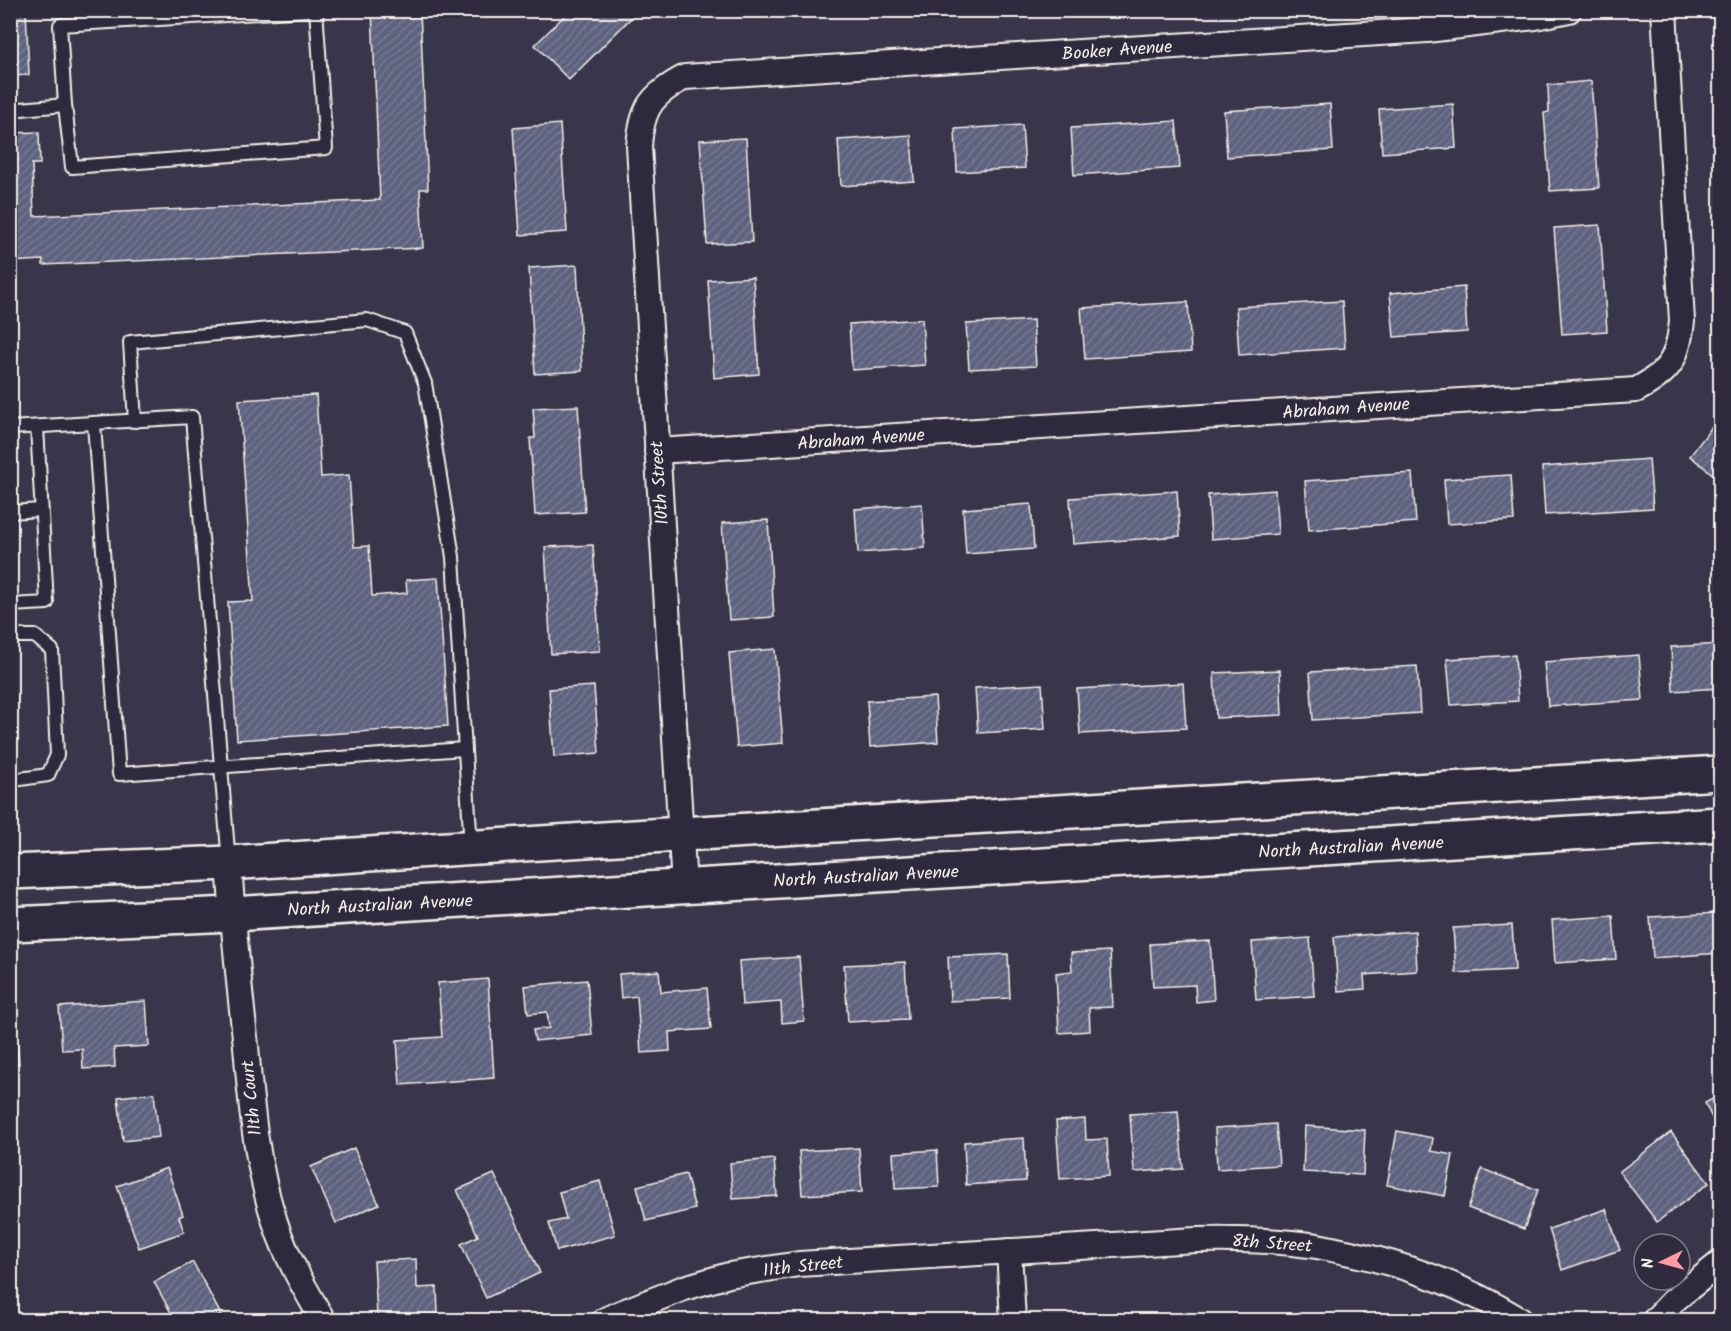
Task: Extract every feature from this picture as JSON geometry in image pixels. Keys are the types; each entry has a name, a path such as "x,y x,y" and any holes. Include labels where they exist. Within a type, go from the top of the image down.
{"main road":[{"path":"10,872 229,864 681,834 1720,773"},
{"name":"North Australian Avenue","path":"10,924 232,914 1720,825"}],"street":[{"name":"Booker Avenue","path":"666,87 685,77 1427,30 1534,17 1569,10"},
{"name":"Abraham Avenue","path":"657,452 1636,390 1655,380 1670,364 1679,344 1682,321 1664,10"},
{"name":"10th Street","path":"666,87 650,103 641,123 639,146 684,887"},
{"name":"11th Court","path":"229,864 252,1115 260,1170 275,1223 296,1274 323,1320"},
{"name":"8th Street","path":"1009,1251 1241,1239 1312,1245 1381,1260 1426,1274 1469,1293 1520,1320"},
{"name":"11th Street","path":"605,1320 684,1288 729,1275 799,1264 1009,1251"},
{"path":"1009,1251 1013,1320"},
{"path":"1655,1320 1673,1301 1720,1263"}],"lane":[{"path":"309,10 60,25 72,167 326,148 316,10"},
{"path":"10,110 65,105"},
{"path":"135,421 130,342 367,320 405,333 425,383 453,557 471,848"},
{"path":"10,428 192,417 229,864"},
{"path":"94,424 119,774 464,749"},
{"path":"10,605 47,603 37,427"},
{"path":"10,512 42,510"},
{"path":"10,636 35,636 52,650 57,755 48,775 13,780 10,776"}],"building":[{"path":"10,10 26,10 29,75 10,76"},
{"path":"372,10 420,10 428,189 420,189 423,248 43,265 43,260 10,262 10,133 39,132 40,164 32,164 34,216 380,200"},
{"path":"570,10 639,10 569,80 535,45"},
{"path":"1591,81 1599,188 1550,191 1544,113 1549,112 1548,85"},
{"path":"1330,104 1333,150 1227,157 1224,111"},
{"path":"1453,104 1456,148 1382,153 1379,109"},
{"path":"1176,121 1180,168 1074,175 1071,128"},
{"path":"560,124 567,232 520,235 513,128"},
{"path":"1022,125 1025,168 957,172 955,129"},
{"path":"911,135 914,181 841,186 838,140"},
{"path":"746,138 752,242 707,244 700,140"},
{"path":"1600,225 1607,331 1562,334 1554,228"},
{"path":"577,265 582,371 535,374 529,268"},
{"path":"753,277 759,374 714,378 708,280"},
{"path":"1464,287 1467,332 1394,337 1390,293"},
{"path":"1342,301 1345,348 1239,355 1236,307"},
{"path":"1188,302 1191,352 1085,359 1081,308"},
{"path":"922,319 925,365 852,370 849,324"},
{"path":"1033,320 1036,366 969,369 966,324"},
{"path":"316,395 321,477 349,475 354,547 369,546 372,596 407,593 406,580 438,578 448,726 237,740 228,602 253,601 239,400"},
{"path":"578,406 585,512 535,515 530,438 535,438 533,408"},
{"path":"1720,416 1720,480 1690,456"},
{"path":"1649,459 1653,508 1545,515 1542,467"},
{"path":"1412,473 1416,522 1309,530 1305,481"},
{"path":"1511,475 1514,520 1447,524 1444,479"},
{"path":"1275,490 1278,534 1211,539 1208,495"},
{"path":"1177,491 1180,536 1073,544 1070,498"},
{"path":"922,504 925,548 858,553 855,509"},
{"path":"1031,504 1034,549 966,554 963,509"},
{"path":"768,520 774,617 729,620 722,523"},
{"path":"593,545 600,651 551,654 545,547"},
{"path":"1720,644 1720,688 1673,691 1671,647"},
{"path":"775,649 783,743 737,747 729,653"},
{"path":"1515,655 1518,701 1451,705 1447,659"},
{"path":"1639,655 1643,700 1548,706 1544,662"},
{"path":"1417,666 1420,713 1313,720 1310,672"},
{"path":"1280,670 1282,715 1216,718 1214,673"},
{"path":"1183,683 1186,728 1080,734 1077,689"},
{"path":"1042,684 1045,729 978,733 975,688"},
{"path":"594,686 599,753 554,757 549,689"},
{"path":"935,697 938,742 870,747 867,701"},
{"path":"1718,913 1720,953 1653,958 1650,917"},
{"path":"1613,916 1616,959 1555,963 1552,920"},
{"path":"1512,925 1515,970 1456,973 1453,928"},
{"path":"1415,931 1417,971 1364,975 1365,989 1338,991 1334,937"},
{"path":"1310,938 1314,996 1256,1000 1252,942"},
{"path":"1210,941 1214,1000 1196,1002 1195,985 1153,987 1150,944"},
{"path":"1110,951 1113,1007 1089,1008 1090,1031 1059,1033 1056,973 1072,971 1071,953"},
{"path":"1008,954 1010,998 950,1001 948,957"},
{"path":"799,957 804,1021 782,1023 781,1002 742,1005 739,961"},
{"path":"905,962 908,1019 848,1022 844,965"},
{"path":"659,971 661,992 707,988 711,1029 669,1032 670,1051 641,1053 637,996 621,998 619,974"},
{"path":"488,979 494,1078 400,1085 397,1040 442,1037 438,983"},
{"path":"587,980 592,1035 535,1041 533,1030 549,1028 547,1012 528,1014 525,986"},
{"path":"146,1001 149,1046 114,1048 115,1067 83,1069 82,1049 62,1050 59,1007"},
{"path":"15,1017 19,1064 10,1065 10,1018"},
{"path":"154,1093 159,1137 123,1141 118,1097"},
{"path":"1720,1095 1720,1135 1705,1103"},
{"path":"1178,1111 1183,1169 1134,1172 1130,1114"},
{"path":"1085,1119 1086,1140 1107,1139 1109,1176 1060,1179 1056,1121"},
{"path":"1276,1124 1279,1165 1217,1169 1215,1128"},
{"path":"1305,1126 1365,1130 1363,1175 1303,1172"},
{"path":"1397,1131 1433,1138 1431,1151 1453,1155 1445,1196 1387,1185"},
{"path":"1671,1132 1709,1183 1657,1222 1619,1172"},
{"path":"1024,1138 1026,1181 966,1185 964,1142"},
{"path":"354,1148 379,1204 336,1223 311,1167"},
{"path":"859,1148 862,1192 802,1195 799,1151"},
{"path":"937,1150 939,1187 895,1189 893,1153"},
{"path":"774,1159 777,1196 733,1199 730,1163"},
{"path":"167,1168 183,1215 179,1217 184,1232 139,1248 117,1186"},
{"path":"1482,1169 1538,1190 1524,1229 1468,1208"},
{"path":"494,1174 540,1273 486,1298 461,1244 478,1236 457,1190"},
{"path":"686,1174 695,1209 646,1221 637,1186"},
{"path":"600,1181 615,1235 557,1251 549,1223 566,1219 559,1192"},
{"path":"1606,1209 1620,1250 1562,1270 1549,1229"},
{"path":"416,1259 417,1288 437,1287 438,1314 377,1316 374,1261"},
{"path":"193,1262 221,1315 211,1320 175,1320 154,1282"},
{"path":"1266,1316 1267,1320 1202,1320 1201,1318"}]}
